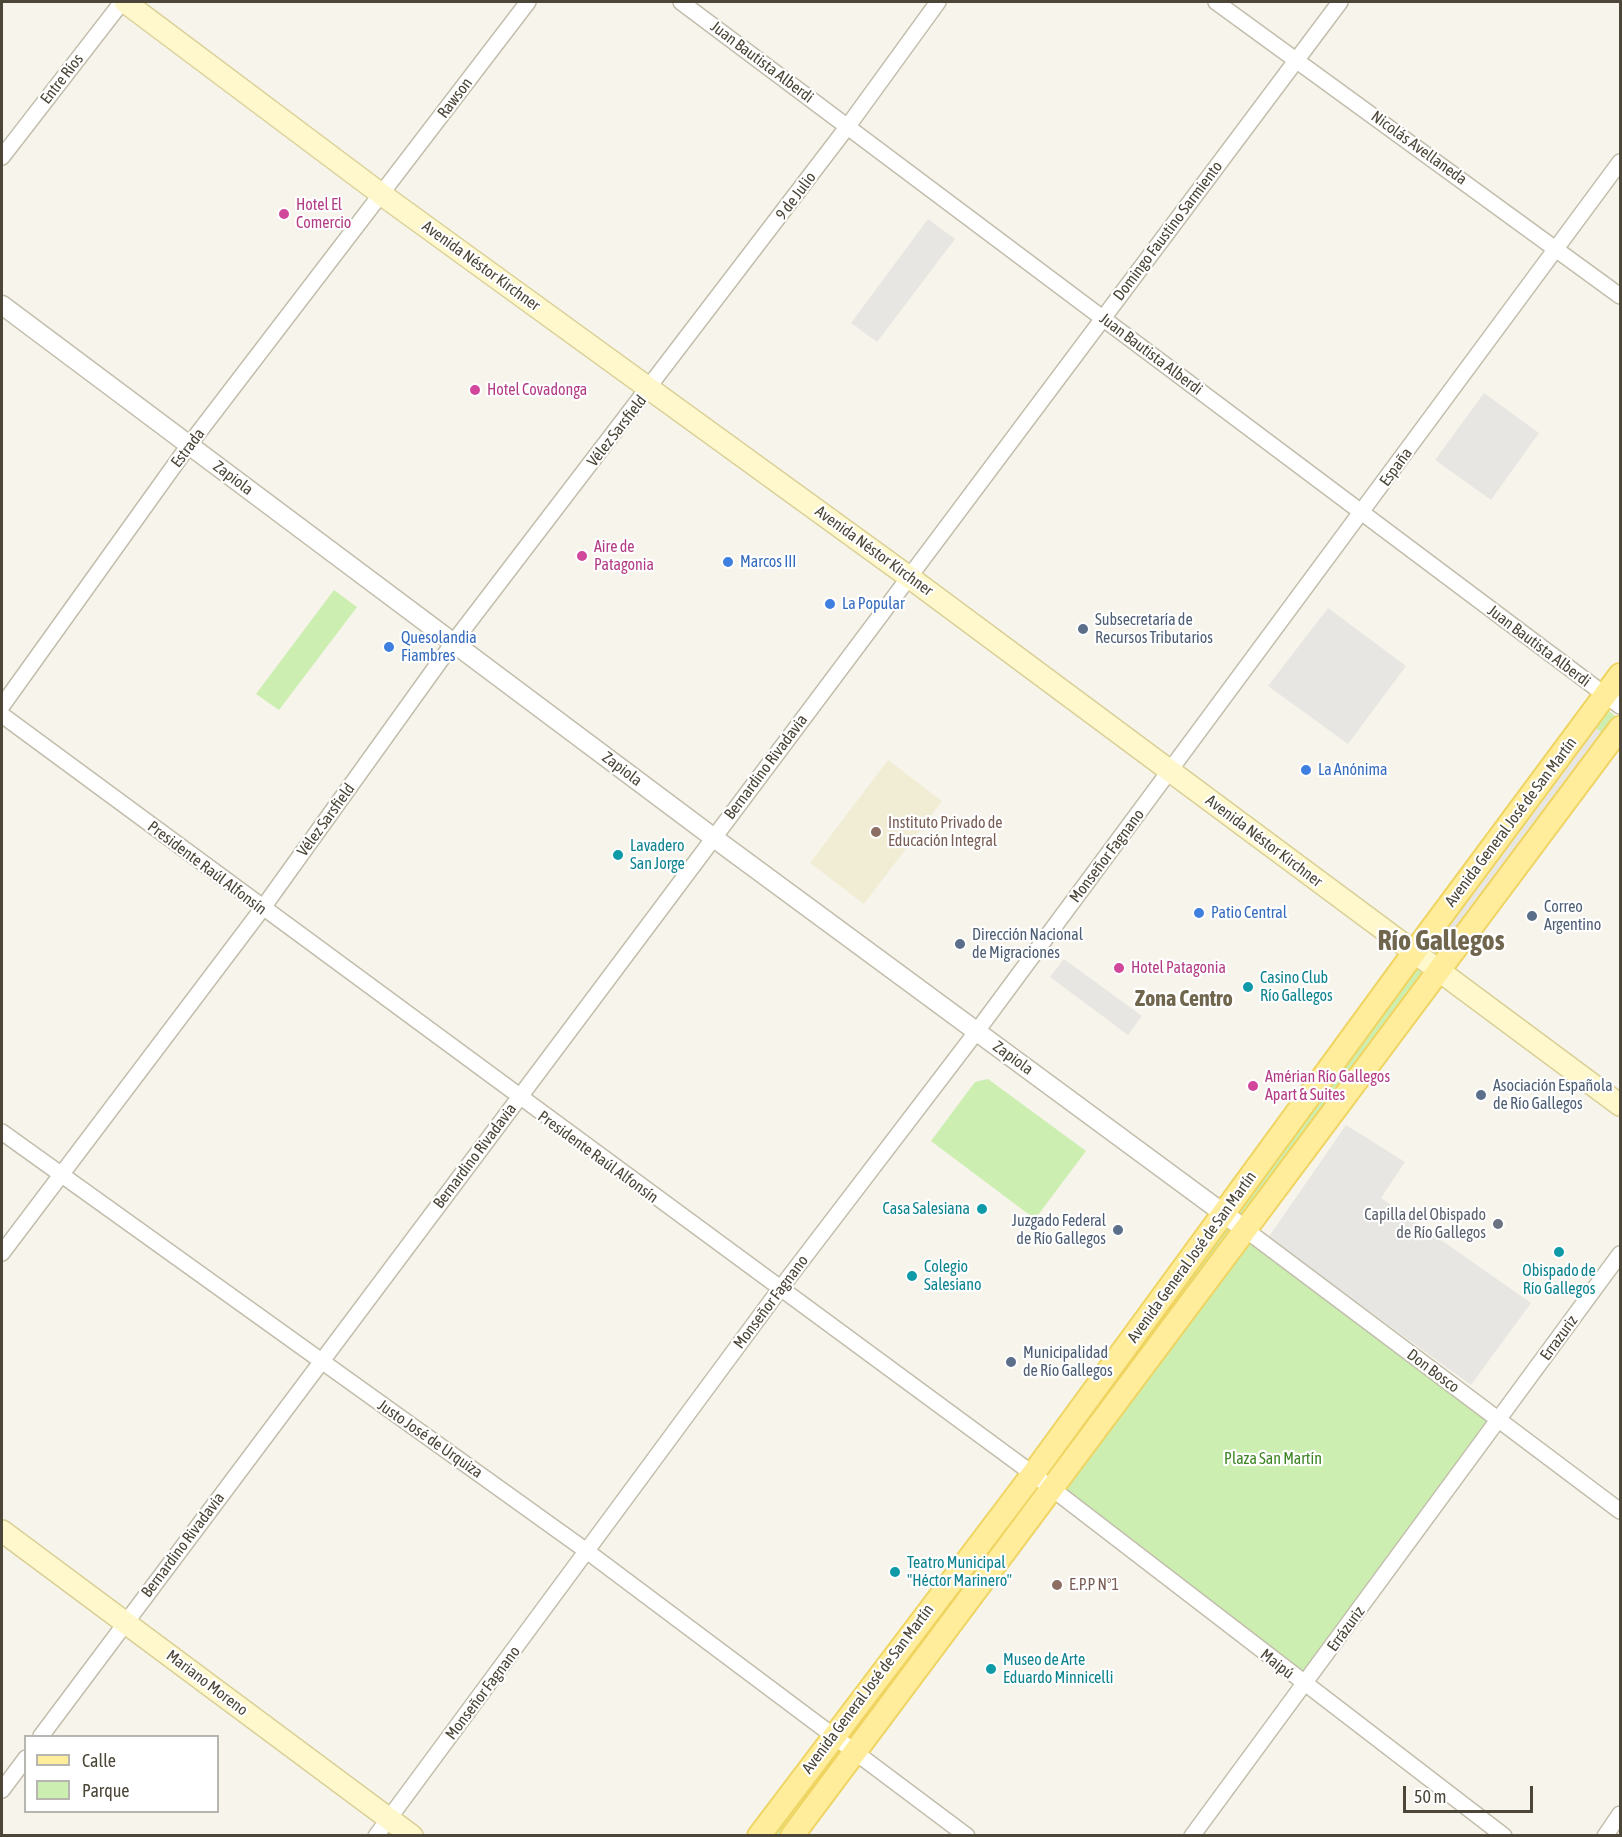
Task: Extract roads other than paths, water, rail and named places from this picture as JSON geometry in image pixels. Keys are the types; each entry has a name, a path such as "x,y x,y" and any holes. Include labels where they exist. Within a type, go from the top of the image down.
{"main road":[{"name":"Avenida Néstor Kirchner","path":"123,2 381,194 909,577 1437,972 1620,1105"},
{"name":"Avenida General José de San Martín","path":"759,1836 833,1734 1032,1474 1413,954 1613,701 1620,675"},
{"name":"Avenida General José de San Martín","path":"792,1836 1620,728"},
{"name":"Mariano Moreno","path":"2,1531 412,1836"}],"street":[{"name":"Entre Ríos","path":"2,157 123,2"},
{"name":"Rawson","path":"381,194 528,2"},
{"name":"Juan Bautista Alberdi","path":"681,2 1613,701"},
{"name":"9 de Julio","path":"650,387 848,126 938,2"},
{"name":"Nicolás Avellaneda","path":"1216,2 1620,296"},
{"name":"Domingo Faustino Sarmiento","path":"909,577 1340,2"},
{"name":"España","path":"1170,771 1620,162"},
{"name":"Estrada","path":"2,706 189,445 381,194"},
{"name":"Zapiola","path":"2,305 714,838 1246,1230"},
{"name":"Vélez Sarsfield","path":"2,1253 262,909 453,643 650,387"},
{"name":"Bernardino Rivadavia","path":"42,1735 909,577"},
{"name":"Presidente Raúl Alfonsín","path":"2,715 518,1098 1052,1489"},
{"name":"Monseñor Fagnano","path":"376,1836 588,1552 780,1289 977,1031 1170,771"},
{"name":"Justo José de Urquiza","path":"2,1132 588,1552 967,1836"},
{"name":"Don Bosco","path":"1246,1230 1620,1511"},
{"name":"Errazuriz","path":"1498,1421 1620,1254"},
{"name":"Errázuriz","path":"1192,1836 1498,1421"},
{"name":"Maipú","path":"1052,1489 1504,1836"},
{"path":"2,1791 24,1761"},
{"path":"1605,1836 1620,1814"}],"place":[{"name":"Hotel El Comercio","path":"284,214"},
{"name":"Hotel Covadonga","path":"475,390"},
{"name":"Aire de Patagonia","path":"582,556"},
{"name":"Marcos III","path":"728,562"},
{"name":"La Popular","path":"830,604"},
{"name":"Subsecretaría de Recursos Tributarios","path":"1083,629"},
{"name":"Quesolandia Fiambres","path":"389,647"},
{"name":"La Anónima","path":"1306,770"},
{"name":"Instituto Privado de Educación Integral","path":"876,832"},
{"name":"Lavadero San Jorge","path":"618,855"},
{"name":"Patio Central","path":"1199,913"},
{"name":"Correo Argentino","path":"1532,916"},
{"name":"Dirección Nacional de Migraciones","path":"960,944"},
{"name":"Hotel Patagonia","path":"1119,968"},
{"name":"Casino Club Río Gallegos","path":"1248,987"},
{"name":"Amérian Río Gallegos Apart & Suites","path":"1253,1086"},
{"name":"Asociación Española de Río Gallegos","path":"1481,1095"},
{"name":"Casa Salesiana","path":"982,1209"},
{"name":"Capilla del Obispado de Río Gallegos","path":"1498,1224"},
{"name":"Juzgado Federal de Río Gallegos","path":"1118,1230"},
{"name":"Obispado de Río Gallegos","path":"1559,1252"},
{"name":"Colegio Salesiano","path":"912,1276"},
{"name":"Municipalidad de Río Gallegos","path":"1011,1362"},
{"name":"Teatro Municipal \"Héctor Marinero\"","path":"895,1572"},
{"name":"E.P.P N°1","path":"1057,1585"},
{"name":"Museo de Arte Eduardo Minnicelli","path":"991,1669"}],"district":[{"name":"Río Gallegos","path":"1441,941"},
{"name":"Zona Centro","path":"1184,999"}],"park label":[{"name":"Plaza San Martín","path":"1273,1459"}]}
